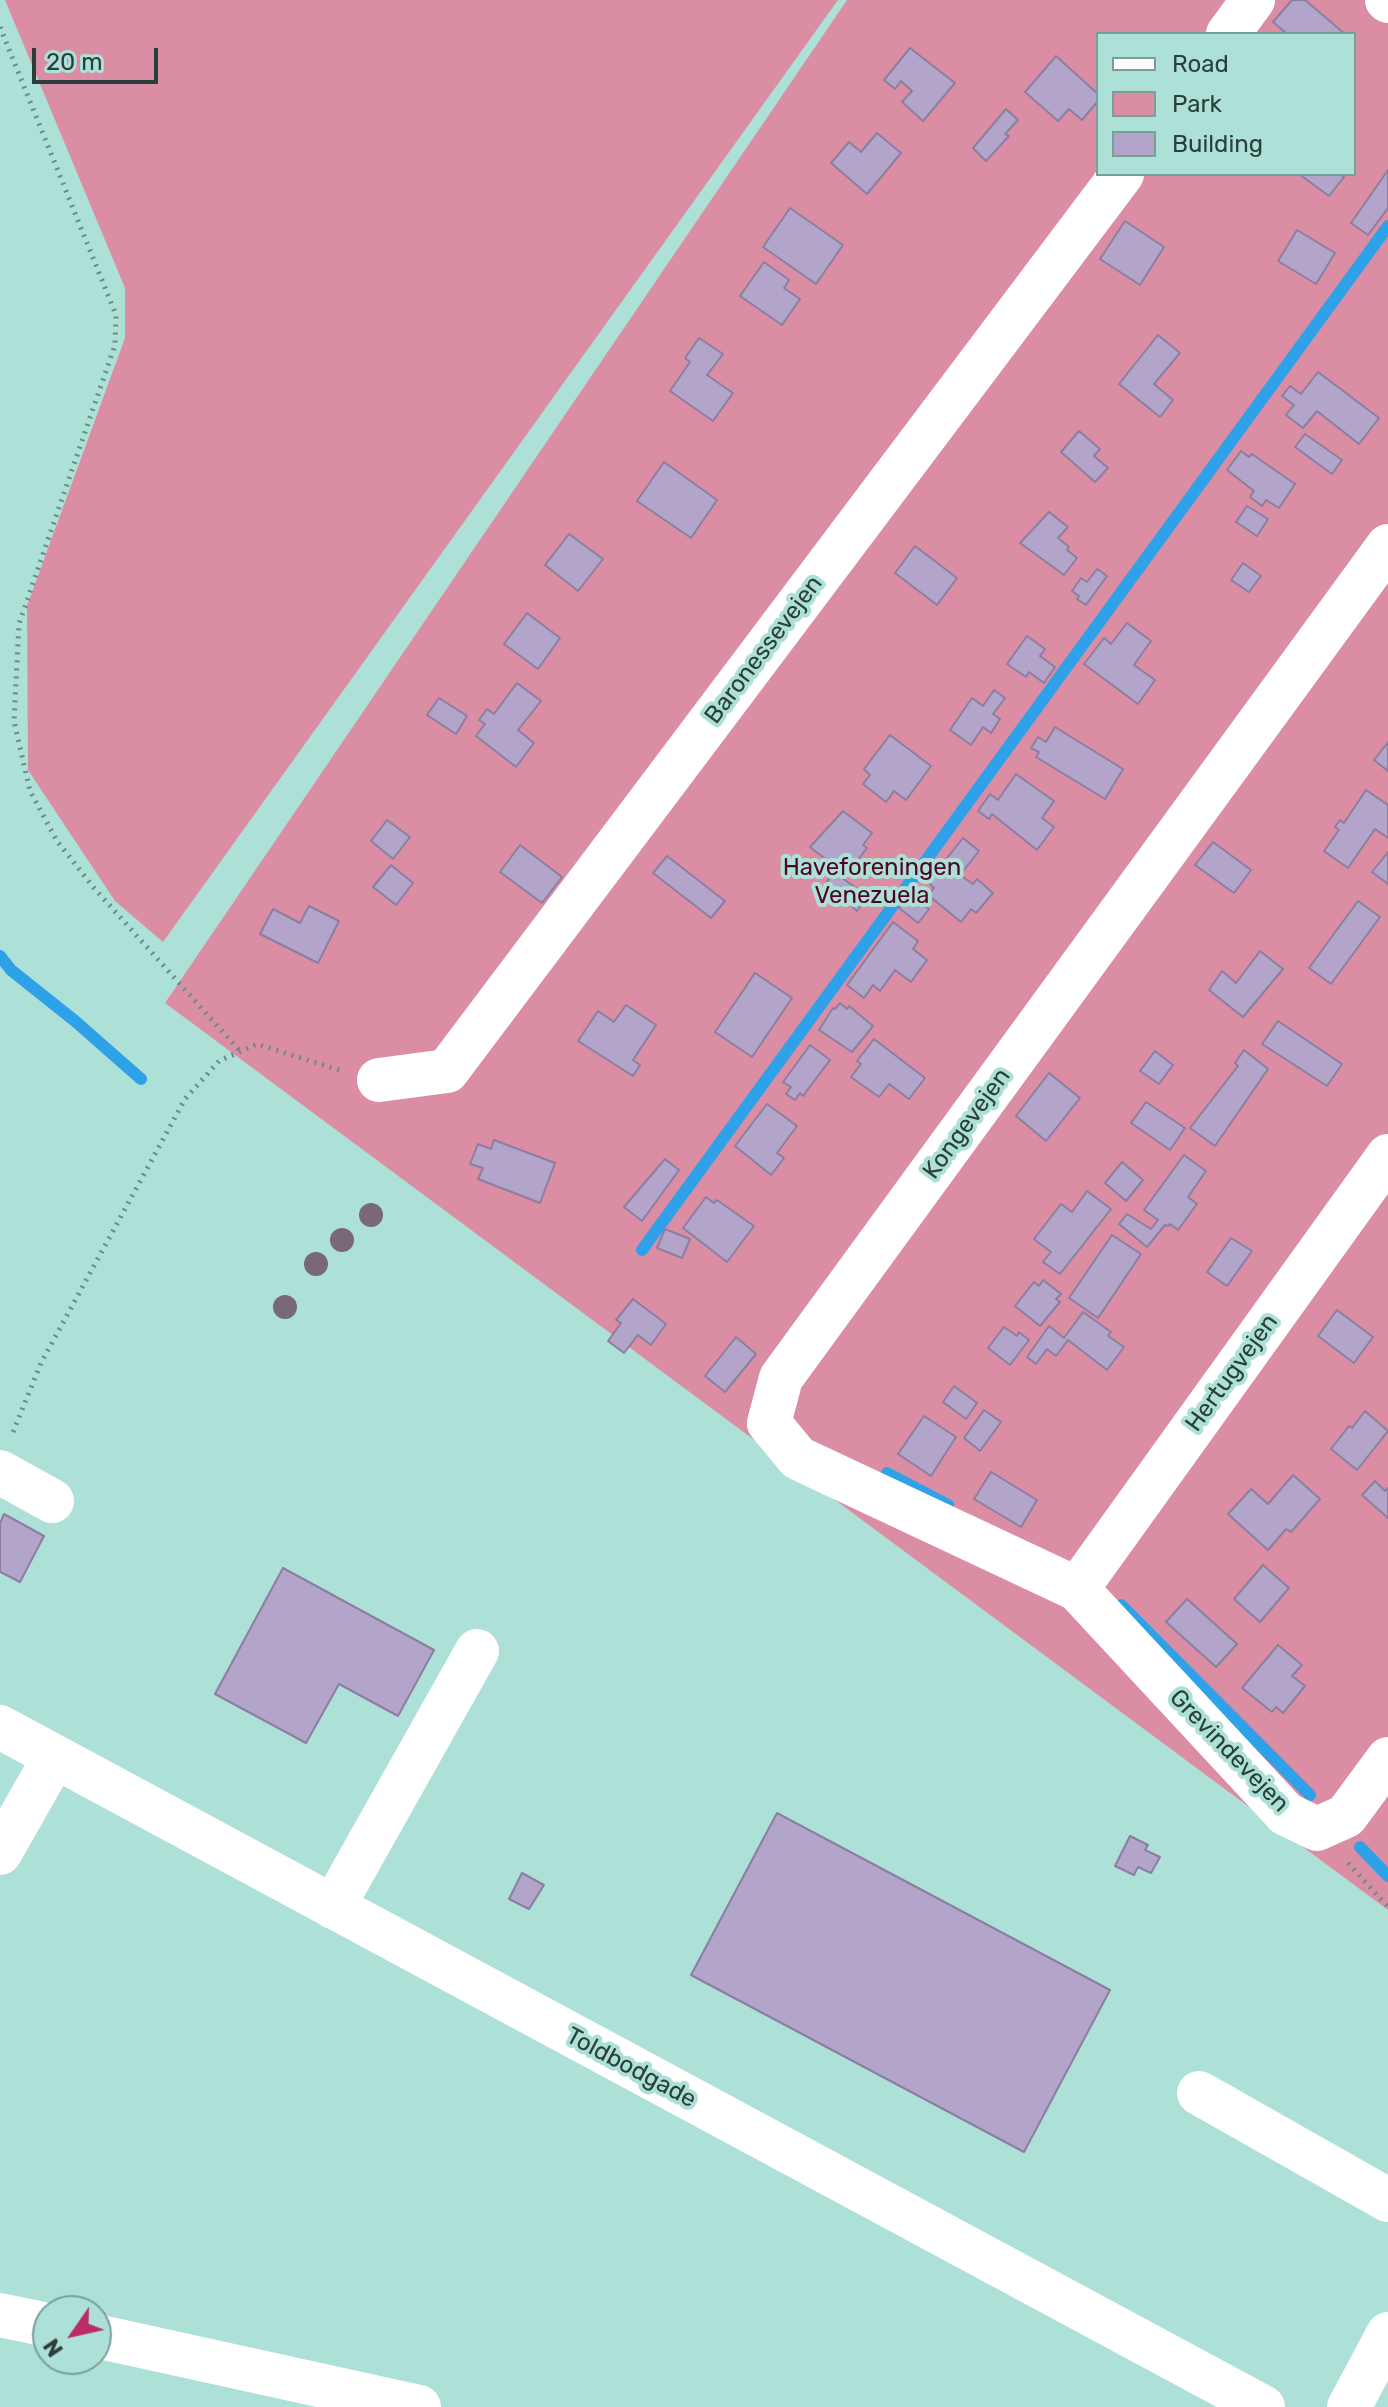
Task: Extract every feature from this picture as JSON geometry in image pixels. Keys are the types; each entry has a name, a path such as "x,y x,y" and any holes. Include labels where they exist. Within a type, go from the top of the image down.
{"street":[{"path":"1229,32 1253,0"},
{"name":"Baronessevejen","path":"379,1080 447,1071 1120,176"},
{"name":"Kongevejen","path":"1077,1589 798,1458 769,1423 781,1378 1388,546"},
{"name":"Hertugvejen","path":"1077,1589 1388,1156"},
{"path":"6,1454 52,1501"},
{"name":"Grevindevejen","path":"1077,1589 1286,1814 1317,1829"},
{"path":"333,1907 477,1651"},
{"name":"Toldbodgade","path":"0,1727 1263,2407"},
{"path":"0,1853 54,1758"},
{"path":"1317,1829 1346,1816 1388,1759"},
{"path":"1199,2093 1388,2200"},
{"path":"0,2315 32,2322"},
{"path":"1349,2407 1388,2334"},
{"path":"112,2340 419,2407"}],"path":[{"path":"0,27 116,315 115,345 19,624 14,721 30,791 57,841 94,888 240,1051"},
{"path":"6,1454 41,1363 185,1099 219,1061 257,1044 322,1066 379,1080"},
{"path":"1317,1829 1388,1907"}],"green space":[{"path":"5,0 838,0 163,942 115,901 28,770 27,606 125,338 125,288"},
{"name":"Haveforeningen Venezuela","path":"847,0 1388,0 1388,1910 165,1003"}],"building":[{"path":"1292,0 1305,0 1343,32 1285,32 1273,22"},
{"path":"910,48 955,83 923,121 902,102 912,91 901,81 895,89 884,80"},
{"path":"1056,56 1096,92 1096,103 1082,120 1069,109 1058,121 1025,92"},
{"path":"1006,109 1018,120 1005,134 1009,136 986,161 973,148"},
{"path":"877,133 901,153 867,194 831,163 849,142 861,152"},
{"path":"1388,170 1388,208 1368,235 1351,223"},
{"path":"1302,176 1343,176 1329,196"},
{"path":"790,208 843,245 816,284 763,247"},
{"path":"1125,221 1164,247 1140,285 1100,259"},
{"path":"1297,230 1335,253 1316,284 1278,261"},
{"path":"764,262 789,280 784,288 800,299 782,325 740,296"},
{"path":"1158,335 1180,353 1154,384 1173,400 1160,417 1119,384"},
{"path":"699,338 723,354 707,375 733,393 713,421 670,391 690,362 685,358"},
{"path":"1318,372 1379,418 1359,444 1317,411 1303,428 1286,415 1294,405 1282,396 1290,386 1301,394"},
{"path":"1079,431 1100,449 1094,456 1108,468 1095,482 1061,452"},
{"path":"1305,434 1342,460 1332,474 1295,447"},
{"path":"1241,451 1249,457 1252,454 1295,484 1279,508 1266,500 1262,506 1250,497 1254,491 1227,470"},
{"path":"664,462 717,500 691,538 637,501"},
{"path":"1247,506 1268,519 1257,536 1236,522"},
{"path":"1049,512 1068,527 1058,538 1077,558 1064,575 1020,543"},
{"path":"569,534 603,559 578,591 545,565"},
{"path":"915,546 957,578 937,605 895,573"},
{"path":"1243,563 1261,576 1249,592 1231,580"},
{"path":"1097,569 1107,576 1086,605 1072,591 1081,578 1087,582"},
{"path":"527,613 560,638 538,669 504,644"},
{"path":"1127,623 1151,641 1134,665 1155,680 1138,704 1084,664 1104,638 1111,644"},
{"path":"1027,636 1045,649 1040,656 1055,667 1044,683 1029,672 1026,677 1007,664"},
{"path":"517,683 541,701 518,730 534,743 516,767 476,736 485,724 479,720 487,709 494,714"},
{"path":"994,690 1005,698 993,714 1000,719 991,733 983,727 971,745 950,730 972,698 983,706"},
{"path":"439,698 467,716 456,734 427,715"},
{"path":"1055,727 1123,769 1105,799 1036,757 1039,752 1031,748 1038,737 1046,742"},
{"path":"890,735 931,766 906,800 894,791 886,802 863,784 870,775 864,769"},
{"path":"1388,742 1388,771 1374,760"},
{"path":"1016,774 1054,801 1042,818 1054,827 1037,850 992,814 989,819 978,811 990,794 998,800"},
{"path":"1366,790 1388,805 1388,838 1375,829 1348,868 1324,851 1339,830 1335,827 1340,820 1344,823"},
{"path":"843,811 872,833 863,845 867,848 846,875 810,847"},
{"path":"387,820 410,837 393,859 371,841"},
{"path":"963,838 979,851 960,875 973,884 977,879 993,893 976,913 971,909 961,922 928,895 934,888 928,882"},
{"path":"1213,842 1251,870 1234,893 1195,865"},
{"path":"520,845 562,877 542,903 500,872"},
{"path":"1388,852 1388,884 1372,872"},
{"path":"667,856 725,901 711,918 653,873"},
{"path":"391,865 413,883 396,905 373,887"},
{"path":"834,872 867,896 857,911 826,883"},
{"path":"914,890 925,898 921,902 929,909 918,923 899,908"},
{"path":"1358,901 1380,917 1331,984 1309,968"},
{"path":"309,906 339,921 318,963 260,934 273,909 300,923"},
{"path":"893,922 918,941 913,949 927,960 911,982 895,970 880,991 873,985 864,998 847,985"},
{"path":"1260,951 1283,969 1243,1017 1209,990 1222,971 1236,983"},
{"path":"755,973 792,998 752,1057 715,1032"},
{"path":"840,1003 847,1009 849,1006 873,1026 852,1052 819,1030 833,1008"},
{"path":"626,1005 656,1025 633,1060 640,1065 633,1076 578,1041 598,1011 614,1022"},
{"path":"1278,1021 1342,1064 1327,1086 1262,1044"},
{"path":"874,1039 925,1078 909,1099 889,1084 879,1097 851,1077 861,1064 857,1061"},
{"path":"810,1045 830,1060 803,1096 800,1093 795,1100 786,1094 791,1087 783,1082"},
{"path":"1244,1050 1268,1069 1215,1146 1190,1128 1238,1066 1235,1063"},
{"path":"1155,1051 1173,1065 1159,1084 1140,1071"},
{"path":"1049,1073 1080,1098 1046,1141 1016,1116"},
{"path":"1146,1102 1185,1128 1170,1150 1131,1123"},
{"path":"767,1104 797,1126 777,1153 784,1158 771,1175 735,1146"},
{"path":"494,1140 555,1163 540,1203 478,1179 483,1168 470,1164 478,1144 491,1149"},
{"path":"1184,1155 1206,1171 1188,1197 1197,1204 1178,1230 1170,1224 1165,1225 1147,1247 1119,1224 1127,1214 1151,1229 1158,1220 1144,1210"},
{"path":"665,1159 679,1170 642,1221 624,1207"},
{"path":"1122,1162 1143,1180 1126,1201 1105,1183"},
{"path":"1087,1191 1111,1209 1060,1274 1043,1262 1051,1252 1034,1239 1061,1204 1072,1212"},
{"path":"706,1197 714,1203 717,1200 754,1226 727,1262 683,1228"},
{"path":"665,1229 690,1239 682,1258 657,1248"},
{"path":"1112,1235 1141,1254 1098,1318 1069,1298"},
{"path":"1231,1238 1252,1251 1227,1286 1207,1272"},
{"path":"1043,1280 1061,1294 1056,1299 1060,1302 1040,1326 1015,1306 1034,1282 1039,1286"},
{"path":"633,1299 666,1324 651,1345 638,1335 624,1353 608,1341 621,1323 616,1320"},
{"path":"1337,1310 1373,1337 1354,1363 1318,1336"},
{"path":"1083,1312 1111,1332 1108,1336 1124,1347 1107,1370 1068,1340 1056,1356 1047,1349 1036,1364 1027,1357 1049,1326 1064,1338"},
{"path":"1004,1327 1017,1336 1019,1332 1029,1340 1010,1365 988,1348"},
{"path":"736,1337 756,1354 725,1392 705,1376"},
{"path":"954,1386 977,1403 966,1419 943,1402"},
{"path":"984,1410 1001,1422 980,1451 964,1438"},
{"path":"1365,1411 1388,1431 1357,1470 1331,1449"},
{"path":"924,1416 956,1437 931,1476 898,1454"},
{"path":"991,1472 1037,1500 1021,1527 974,1499"},
{"path":"1293,1475 1320,1499 1291,1532 1286,1529 1268,1550 1228,1514 1251,1489 1268,1504"},
{"path":"1375,1481 1385,1491 1388,1488 1388,1518 1362,1495"},
{"path":"4,1514 44,1536 20,1582 0,1572 0,1523"},
{"path":"1263,1565 1289,1588 1260,1622 1234,1599"},
{"path":"283,1568 434,1650 398,1716 339,1684 306,1743 215,1694"},
{"path":"1187,1599 1237,1644 1216,1667 1166,1622"},
{"path":"1278,1645 1302,1665 1292,1676 1305,1686 1283,1713 1276,1707 1272,1712 1242,1688"},
{"path":"777,1813 1110,1990 1024,2152 691,1975"},
{"path":"1130,1836 1148,1845 1145,1850 1160,1857 1151,1873 1138,1867 1134,1875 1115,1866"},
{"path":"522,1873 544,1885 529,1909 509,1899"}],"waterway":[{"path":"642,1250 1388,226"},
{"path":"0,956 11,970 141,1079"},
{"path":"887,1473 948,1505"},
{"path":"1121,1605 1310,1795"},
{"path":"1360,1847 1388,1876"}]}
